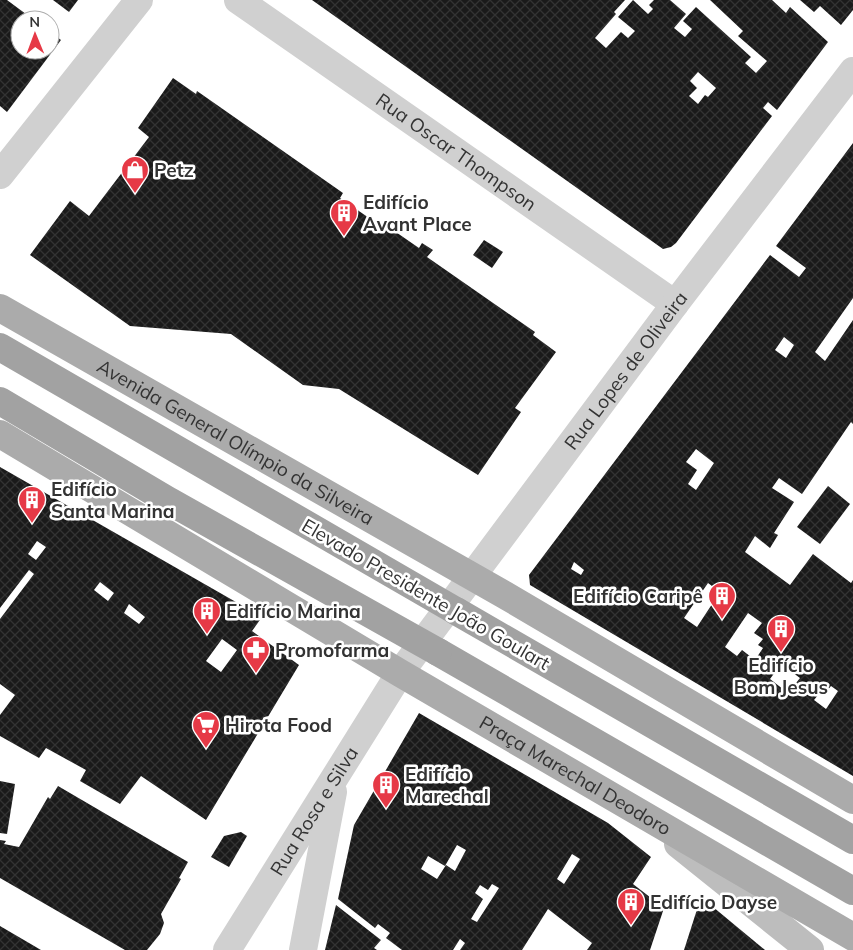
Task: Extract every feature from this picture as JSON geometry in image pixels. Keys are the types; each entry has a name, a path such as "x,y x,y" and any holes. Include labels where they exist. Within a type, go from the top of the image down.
{"highway":[{"name":"Elevado Presidente João Goulart","path":"0,347 853,840"},
{"path":"0,401 178,506 853,891"}],"main road":[{"name":"Avenida General Olímpio da Silveira","path":"0,308 472,577"},
{"path":"0,434 400,673"},
{"path":"472,577 853,800"},
{"name":"Praça Marechal Deodoro","path":"400,673 657,824 674,842 810,950"},
{"path":"657,824 853,937"}],"street":[{"path":"0,175 139,0"},
{"name":"Rua Oscar Thompson","path":"238,0 675,304"},
{"name":"Rua Lopes de Oliveira","path":"400,673 675,304 853,71"},
{"name":"Rua Rosa e Silva","path":"227,950 400,673"},
{"path":"304,950 336,777"}],"building":[{"path":"0,0 7,0 20,10 10,10 10,60 46,60 7,112 0,106"},
{"path":"53,0 78,0 69,12"},
{"path":"312,0 625,0 614,12 616,14 595,38 606,48 621,32 628,38 635,31 618,17 633,0 648,14 653,9 649,5 654,0 670,0 686,14 674,28 685,37 692,29 683,21 696,7 751,57 745,63 756,73 767,61 738,36 743,31 710,0 772,0 786,13 790,7 828,42 777,110 768,102 763,108 772,116 676,243 671,247 663,249","holes":["698,72 716,88 708,97 705,95 698,104 689,96 697,88 690,81"]},
{"path":"800,0 853,0 853,10 841,25 820,6 814,12"},
{"path":"173,78 196,94 197,91 343,193 340,198 388,231 390,228 419,248 422,243 433,250 427,257 535,332 533,335 556,352 515,408 521,412 478,475 339,389 303,385 231,334 130,326 30,255 70,201 89,216 149,137 138,128"},
{"path":"853,143 853,298 815,352 825,361 853,320 853,424 851,422 802,494 779,478 772,488 794,502 774,533 778,535 770,548 755,536 745,552 790,585 813,554 851,583 853,580 853,776 530,585 529,575 770,255 799,277 806,268 776,246","holes":["784,337 794,345 786,358 775,350","696,449 714,463 696,490 688,484 697,470 686,462","574,562 584,570 581,575 571,569","708,583 720,592 697,627 684,618","748,613 762,623 754,633 763,639 758,645 763,648 755,660 742,650 737,656 725,647","781,664 800,678 788,693 770,679","831,686 838,691 826,709 814,700 823,689 826,692"]},
{"path":"484,240 503,252 492,268 473,255"},
{"path":"0,467 262,617 252,631 299,665 206,820 141,776 120,804 80,781 86,770 46,748 39,758 0,736 0,715 15,695 0,684 0,619 34,574 29,570 0,608","holes":["37,541 46,547 36,560 28,554","100,582 114,593 108,601 94,590","129,604 145,617 139,624 124,613","222,639 237,650 221,672 206,661"]},
{"path":"828,486 850,504 820,544 797,527"},
{"path":"419,713 608,823 651,857 633,884 664,908 650,950 587,950 592,943 548,909 522,950 460,950 465,943 460,939 453,950 402,950 386,938 390,933 378,924 375,928 338,899 354,825","holes":["457,845 466,850 455,871 446,865 437,879 421,869 428,856 445,866","572,854 580,859 564,884 557,879","492,884 499,888 477,922 471,919 483,899 475,893 480,885 488,890"]},
{"path":"0,781 15,784 7,834 0,833"},
{"path":"58,786 188,862 179,878 181,879 161,914 164,923 160,934 147,950 125,950 0,878 0,840 6,841 4,844 19,847 48,797 50,799"},
{"path":"241,832 247,836 229,867 211,857 224,836"},
{"path":"701,897 765,950 684,950"},
{"path":"336,905 381,940 374,948 377,950 325,950"},
{"path":"0,926 41,950 0,950"}],"place":[{"name":"Petz","path":"135,194"},
{"name":"Edifício Avant Place","path":"344,237"},
{"name":"Edifício Santa Marina","path":"32,524"},
{"name":"Edifício Caripê","path":"722,620"},
{"name":"Edifício Marina","path":"207,635"},
{"name":"Edifício Bom Jesus","path":"781,653"},
{"name":"Promofarma","path":"256,674"},
{"name":"Hirota Food","path":"206,749"},
{"name":"Edifício Marechal","path":"386,809"},
{"name":"Edifício Dayse","path":"631,926"}]}
